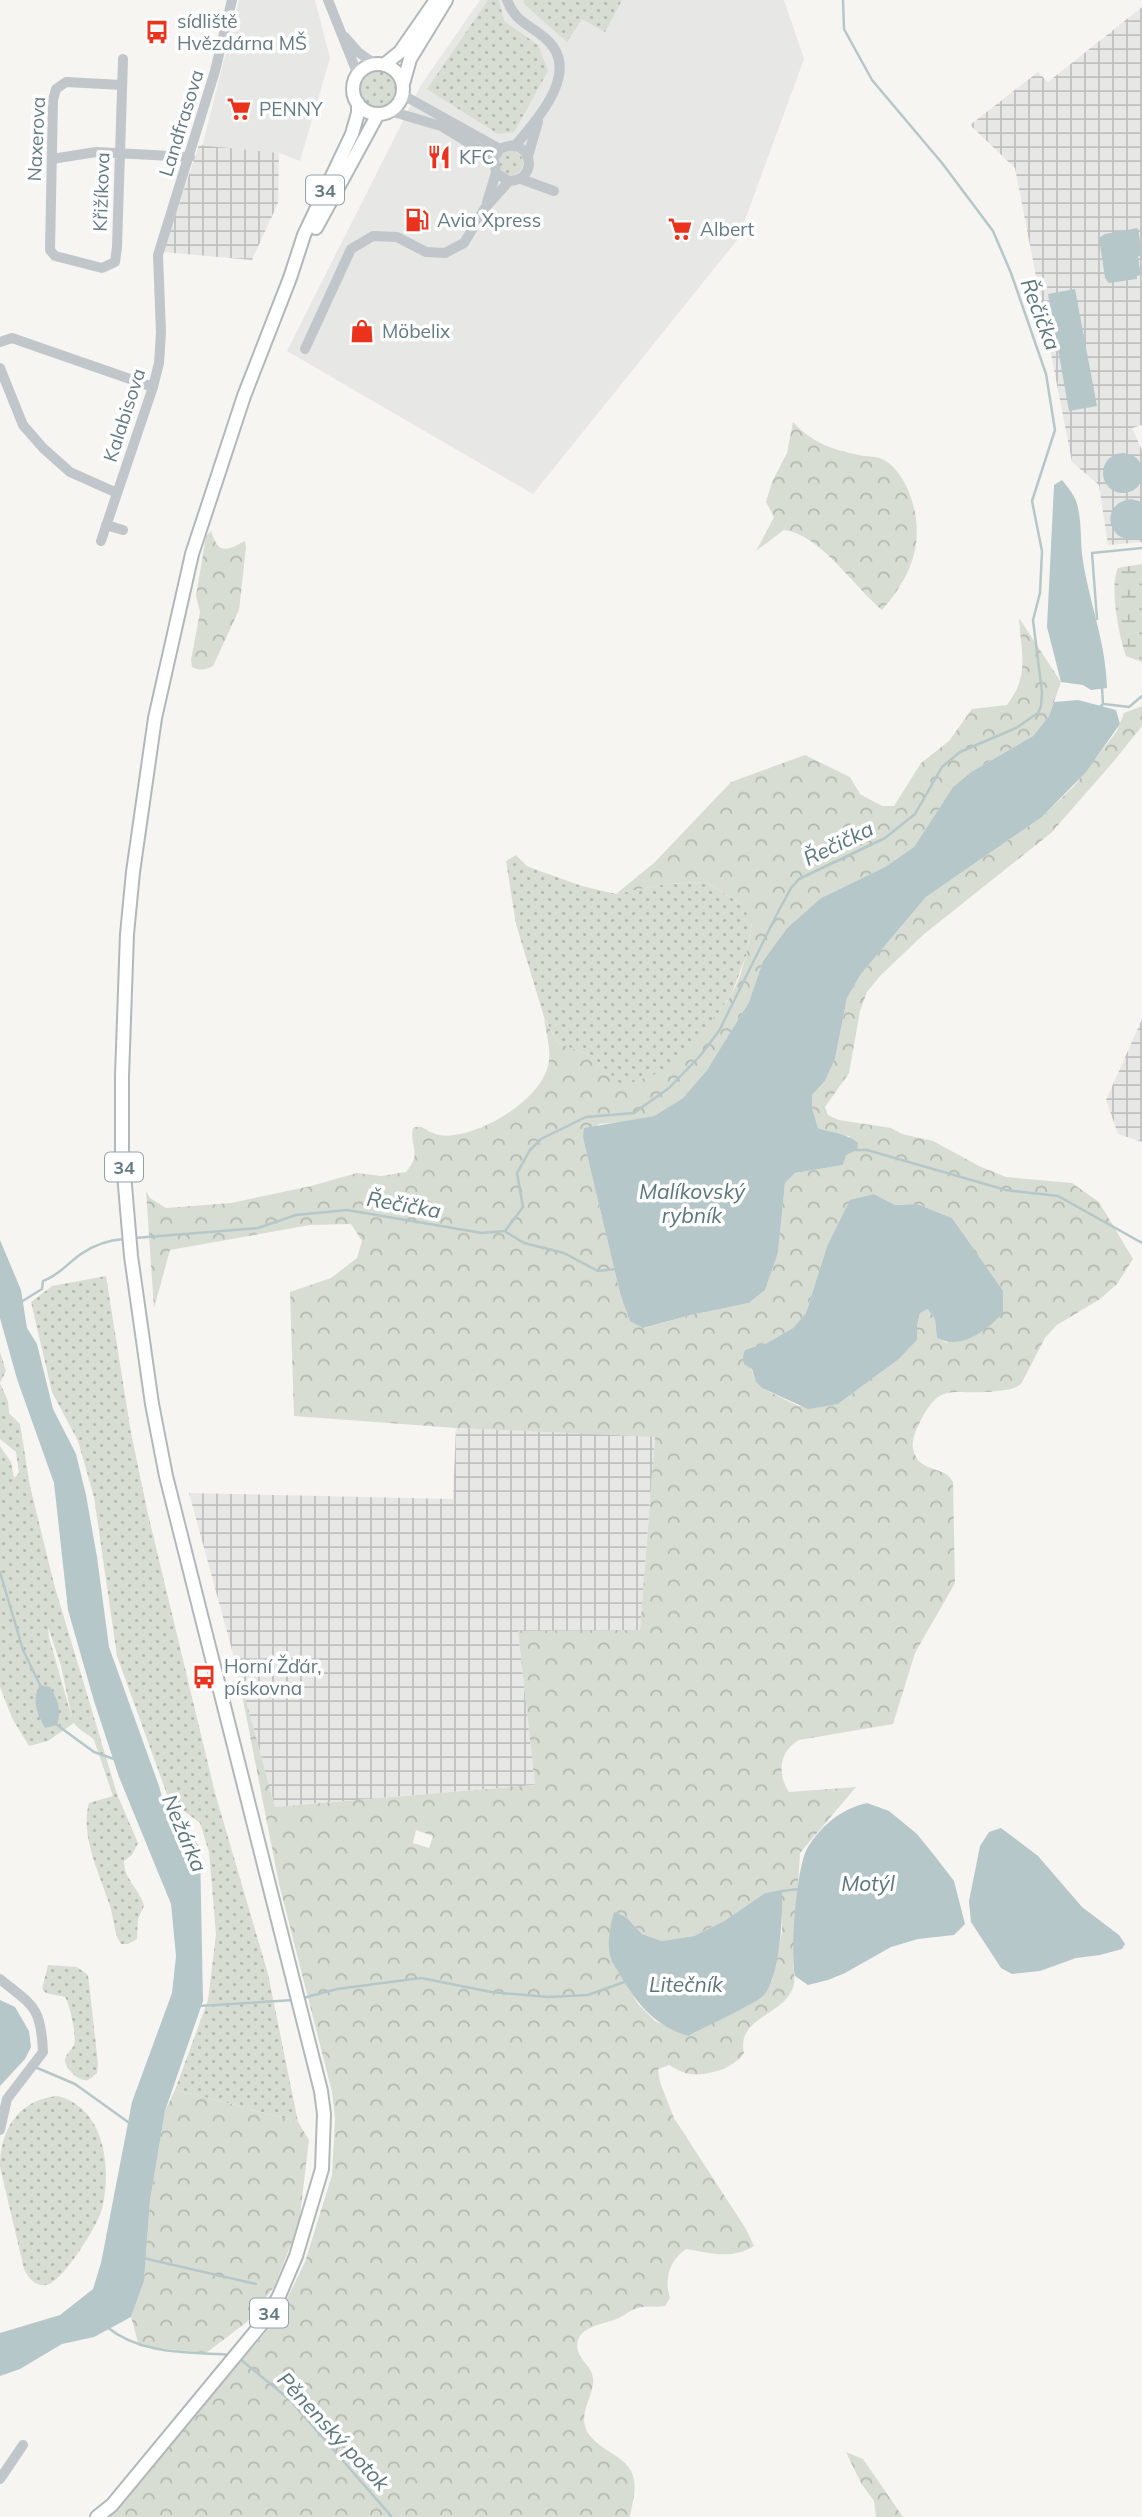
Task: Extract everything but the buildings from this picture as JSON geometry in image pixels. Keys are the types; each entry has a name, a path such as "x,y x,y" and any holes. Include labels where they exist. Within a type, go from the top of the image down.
{"main road":[{"path":"436,0 400,52 380,64 367,67 358,75 354,89 358,103 366,110 384,112 398,105 410,59 446,0"},
{"path":"380,64 396,71 403,90"},
{"name":"34","path":"97,2517 112,2505 265,2320 287,2280 296,2256 313,2204 324,2151 321,2091 163,1464 131,1255 122,1150 122,1076 127,934 133,872 155,718 191,554 244,396 309,225 352,134 358,103"},
{"name":"34","path":"290,278 384,112"}],"street":[{"name":"Landfrasova","path":"158,255 215,71 232,0"},
{"path":"328,0 358,75"},
{"path":"497,154 515,146 539,117 560,78 561,62 556,48 517,20 507,0"},
{"path":"341,33 358,52 380,64"},
{"name":"Křižíkova","path":"55,256 102,268 115,262 123,59"},
{"name":"Naxerova","path":"55,256 49,246 53,100 56,89 66,82 122,85"},
{"path":"403,90 497,154"},
{"path":"384,112 441,126 497,154"},
{"path":"521,179 529,162 539,117"},
{"path":"305,349 351,249 373,236 397,237 426,252 445,253 464,243 485,208 509,181 521,179 554,191 529,162 525,151 515,146"},
{"path":"52,159 96,152 190,157"},
{"path":"485,208 496,173 497,154"},
{"path":"496,173 509,181"},
{"name":"Kalabisova","path":"101,541 159,363 161,333 158,255"},
{"path":"0,342 12,338 153,387"},
{"path":"0,368 23,425 43,448 71,472 117,493"},
{"path":"106,525 123,530"},
{"path":"0,1979 35,2007 43,2029 44,2052 8,2099 0,2130"},
{"path":"0,2479 23,2445"}],"shaded area":[{"path":"239,0 315,0 330,58 300,161 279,153 202,147"},
{"path":"480,0 784,0 804,59 738,239 533,494 287,351 421,85"},
{"path":"1142,7 1142,425 1132,428 1142,450 1142,542 1108,545 1099,485 1072,462 1015,168 970,125 1038,72 1048,82"},
{"path":"199,145 279,153 278,203 252,260 163,252"},
{"path":"1142,1019 1142,1142 1118,1134 1106,1100"},
{"path":"456,1428 655,1436 640,1631 518,1631 535,1785 275,1807 189,1493 453,1499"}],"green space":[{"path":"488,0 499,0 504,21 538,45 548,71 514,132 498,134 427,89"},
{"path":"523,0 622,0 605,32 582,19 567,42 524,4"},
{"path":"378,70 391,76 397,89 391,102 378,108 365,102 359,89 365,76"},
{"path":"511,151 520,154 523,163 520,172 511,175 502,172 499,163 502,154"},
{"path":"793,422 807,435 840,451 878,457 890,464 906,485 914,507 917,539 902,583 882,610 823,551 797,534 784,530 756,551 774,517 766,502 772,482 787,453"},
{"path":"211,531 217,544 224,549 245,541 246,547 239,610 213,666 200,669 192,667 191,660 200,612 196,596 206,536"},
{"path":"1142,564 1142,662 1126,656 1118,625 1114,587 1118,568"},
{"path":"1019,618 1061,682 1049,716 1033,736 971,772 953,787 914,847 885,867 821,898 787,928 763,961 749,1002 707,1070 683,1098 654,1116 599,1124 583,1138 620,1293 644,1328 749,1303 765,1290 778,1253 785,1183 795,1173 843,1165 850,1136 832,1134 818,1128 812,1108 812,1095 825,1081 835,1059 847,998 861,974 926,897 1042,817 1074,786 1117,731 1124,713 1142,706 1142,726 1051,833 923,935 867,992 860,1011 849,1073 825,1107 828,1115 839,1120 891,1128 902,1134 933,1141 1006,1177 1072,1183 1099,1202 1133,1259 1117,1284 1100,1299 1057,1325 1045,1338 1021,1384 1012,1389 950,1392 934,1400 927,1410 913,1439 913,1447 915,1455 923,1465 945,1474 953,1482 955,1583 915,1653 893,1724 799,1740 787,1750 784,1757 783,1778 789,1792 856,1787 800,1853 794,1982 789,1995 749,2028 744,2039 744,2053 726,2068 700,2074 685,2073 669,2065 658,2069 660,2082 674,2118 746,2229 754,2246 729,2254 686,2249 675,2259 669,2271 670,2298 665,2306 635,2309 584,2331 580,2336 578,2351 591,2371 593,2380 585,2413 585,2426 595,2441 619,2458 631,2471 635,2489 630,2517 109,2517 271,2326 305,2262 332,2175 335,2119 332,2092 279,1884 236,1664 275,1807 535,1785 518,1631 640,1630 655,1437 456,1428 294,1416 290,1292 331,1278 357,1258 362,1241 351,1224 310,1225 170,1250 154,1308 146,1191 150,1198 166,1208 231,1203 357,1173 381,1176 406,1172 415,1155 413,1128 421,1127 444,1135 467,1132 510,1112 534,1091 543,1079 549,1060 544,1018 558,1043 592,1056 622,1085 667,1068 692,1045 731,995 742,969 752,922 740,903 706,882 665,884 616,894 655,862 731,782 805,755 850,777 860,794 882,806 894,806 921,763 949,741 972,709 1007,705 1019,684 1021,674","holes":["874,1194 895,1205 917,1204 952,1218 976,1254 947,1343 937,1338 935,1320 928,1308 920,1313 917,1340 899,1359 838,1404 798,1406 762,1388 756,1382 745,1351 767,1343 793,1328 806,1313 827,1246 850,1201","416,1830 433,1836 429,1848 413,1843","782,1891 782,1931 772,1981 688,2036 655,2021 638,2004 610,1958 626,1917 642,1934 662,1941 694,1936 724,1921 765,1893"]},
{"path":"516,855 527,866 582,886 616,894 665,884 706,882 740,903 749,915 752,922 746,956 732,993 690,1049 671,1066 650,1078 622,1086 592,1056 558,1043 544,1017 516,924 506,861"},
{"path":"106,1276 131,1433 148,1514 215,1793 268,1974 298,2122 175,2090 208,2000 216,1934 209,1852 200,1823 169,1800 117,1656 94,1497 78,1441 52,1392 31,1302 52,1286"},
{"path":"0,1352 6,1371 0,1383"},
{"path":"0,1383 8,1401 9,1413 20,1424 30,1486 54,1584 117,1794 138,1843 132,1855 124,1861 127,1874 144,1906 138,1919 137,1939 128,1944 121,1944 116,1935 111,1908 89,1841 89,1803 113,1796 94,1740 74,1723 48,1741 29,1746 12,1718 0,1687 0,1446 11,1462 14,1478 19,1473 16,1452 0,1439","holes":["48,1627 61,1666 72,1718"]},
{"path":"48,1965 77,1967 88,1975 98,2063 97,2073 88,2080 77,2077 65,2063 74,2045 75,2035 65,1997 46,1993 42,1989"},
{"path":"175,2090 298,2122 309,2140 299,2224 274,2287 247,2322 206,2353 139,2346 131,2317 144,2281 150,2201 165,2111"},
{"path":"57,2096 73,2102 86,2113 95,2126 105,2158 105,2193 99,2217 80,2251 55,2280 41,2285 31,2279 24,2269 0,2167 1,2153 8,2129 22,2110 43,2099"},
{"path":"846,2452 863,2459 903,2517 876,2517 874,2501 861,2483"}],"water":[{"path":"1138,228 1142,255 1138,257 1141,275 1137,276 1137,279 1109,283 1105,278 1099,238 1105,234"},
{"path":"1075,289 1097,406 1069,411 1048,294"},
{"path":"1123,453 1131,454 1137,459 1142,465 1142,481 1137,487 1131,492 1123,493 1115,492 1109,487 1104,481 1103,473 1104,465 1109,459 1115,454"},
{"path":"1062,480 1074,496 1078,508 1083,561 1104,655 1107,688 1091,690 1083,685 1061,682 1047,627 1054,485"},
{"path":"1131,499 1142,502 1142,537 1131,540 1122,538 1115,532 1110,517 1113,509 1120,503"},
{"name":"Malíkovský rybník","path":"1078,700 1116,710 1120,724 1086,772 1042,817 926,897 861,974 847,998 835,1059 825,1081 812,1095 812,1108 818,1128 854,1140 858,1143 857,1150 846,1155 843,1165 795,1173 785,1183 778,1253 765,1290 749,1303 643,1328 630,1321 620,1293 583,1138 584,1128 654,1116 683,1098 707,1070 749,1002 763,961 787,928 821,898 885,867 914,847 953,787 971,772 1033,736 1049,716 1054,702"},
{"path":"874,1194 895,1205 917,1204 952,1218 1003,1291 1003,1313 973,1337 955,1342 937,1338 935,1320 928,1309 920,1313 917,1340 899,1359 838,1404 808,1409 762,1388 756,1382 752,1369 744,1364 745,1350 767,1343 793,1328 806,1313 827,1246 850,1200"},
{"name":"Nežárka","path":"0,1240 21,1290 27,1328 37,1344 53,1409 76,1454 97,1557 109,1647 164,1805 186,1825 200,1849 203,2001 165,2111 150,2201 144,2281 131,2317 94,2337 62,2344 20,2369 0,2376 0,2333 60,2315 93,2289 101,2263 132,2102 172,1993 176,1956 171,1904 119,1777 68,1610 54,1483 17,1379 0,1318"},
{"path":"40,1685 50,1687 55,1696 59,1710 57,1725 45,1728 40,1717 36,1696"},
{"name":"Motýl","path":"867,1803 889,1811 917,1834 954,1881 965,1924 954,1935 918,1939 891,1947 845,1973 808,1985 795,1976 793,1949 795,1910 804,1857 813,1839 833,1819 849,1809"},
{"path":"1001,1828 1038,1856 1082,1907 1119,1935 1125,1944 1122,1949 1076,1958 1040,1971 1012,1974 1001,1968 971,1922 969,1901 980,1846 989,1832"},
{"name":"Litečník","path":"782,1890 777,1960 774,1975 764,1995 688,2036 676,2032 648,2013 633,1995 611,1958 609,1939 614,1912 626,1917 642,1934 662,1941 694,1936 724,1921 765,1893"},
{"path":"0,2000 15,2007 29,2031 31,2047 25,2059 0,2086"}],"waterway":[{"name":"Řečička","path":"135,1238 258,1228 296,1215 347,1210 482,1233 505,1231 523,1207 517,1173 530,1150 541,1139 586,1117 634,1113 669,1088 700,1056 719,1031 778,912 799,879 885,838 915,814 942,767 960,752 1016,728 1038,713 1042,692 1033,620 1040,593 1042,551 1032,501 1055,430 1046,374 1011,273 993,231 942,163 872,80 844,29 843,0"},
{"path":"1097,619 1092,553 1142,548"},
{"path":"1099,708 1103,704 1102,688"},
{"path":"1104,704 1129,707 1142,696"},
{"path":"856,1150 867,1150 1006,1190 1058,1196 1142,1243"},
{"path":"506,1232 524,1243 564,1253 598,1271 616,1269"},
{"name":"Řečička","path":"21,1302 42,1289 43,1281 86,1251 113,1240 124,1239"},
{"path":"0,1572 23,1650 40,1685"},
{"path":"57,1725 94,1752 114,1759"},
{"path":"782,1891 799,1889"},
{"path":"303,1998 337,1989 421,1978 491,1992 548,1997 588,1995 627,1981"},
{"path":"199,2006 294,2000"},
{"path":"35,2067 75,2084 128,2122"},
{"path":"143,2258 256,2284"},
{"name":"Pěnenský potok","path":"107,2327 135,2343 150,2347 231,2355"},
{"name":"Pěnenský potok","path":"240,2359 290,2400 392,2517"}],"place":[{"name":"sídliště Hvězdárna MŠ","path":"157,32"},
{"name":"PENNY","path":"239,109"},
{"name":"KFC","path":"439,157"},
{"name":"Avia Xpress","path":"417,220"},
{"name":"Albert","path":"680,229"},
{"name":"Möbelix","path":"362,331"},
{"name":"Horní Žďár, pískovna","path":"204,1677"}]}
